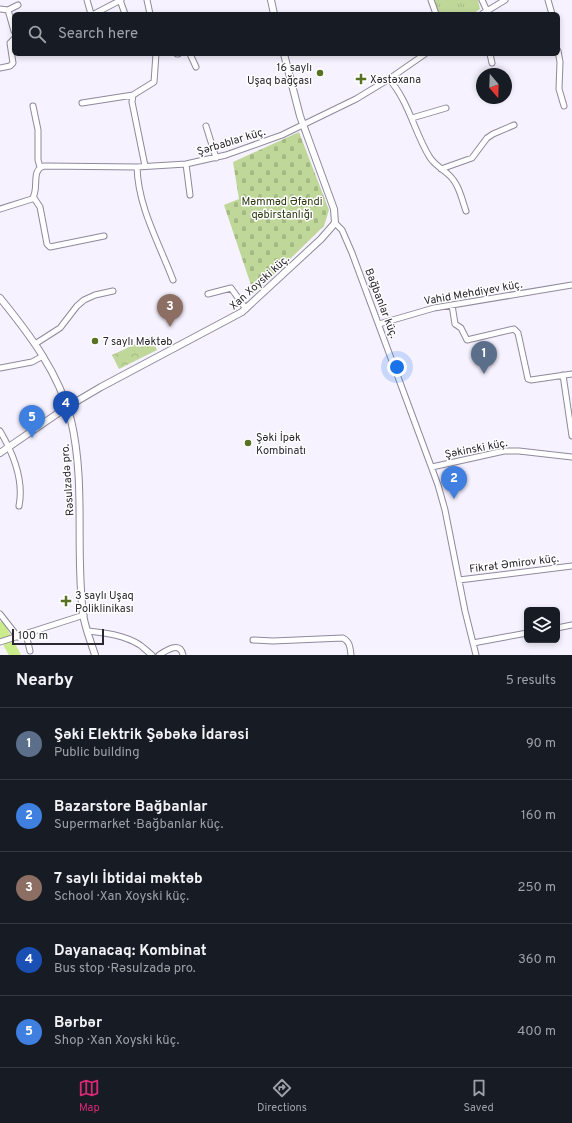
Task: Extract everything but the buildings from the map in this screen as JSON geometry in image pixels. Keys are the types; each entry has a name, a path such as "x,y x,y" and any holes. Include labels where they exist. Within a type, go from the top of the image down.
{"street":[{"path":"87,0 91,12"},
{"path":"96,12 120,0 124,12"},
{"path":"147,0 150,12"},
{"path":"271,0 274,12"},
{"path":"431,0 435,12"},
{"path":"482,0 484,12 505,0"},
{"path":"548,0 551,12"},
{"path":"0,9 8,10 18,5"},
{"path":"8,10 12,24"},
{"path":"0,68 10,66 13,63 10,43 12,41"},
{"path":"82,103 133,95 154,82 156,56"},
{"path":"191,56 196,67"},
{"name":"Bağbanlar küç.","path":"285,56 298,108 334,209 335,222 346,237 432,467 445,510 476,655"},
{"name":"Şərbablar küç.","path":"40,167 137,167 186,164 216,158 261,144 304,124 356,98 389,79 422,56"},
{"path":"490,56 492,63"},
{"path":"559,56 559,89 564,106"},
{"path":"389,79 400,94 412,118 421,142 430,158 449,175 455,183 466,211"},
{"path":"133,95 132,102 144,166"},
{"path":"33,106 38,130 38,160 40,167 37,172 34,198 40,208 47,244 50,247 104,236"},
{"path":"412,118 446,108"},
{"path":"441,169 472,158 487,138 514,125"},
{"path":"206,126 216,158"},
{"path":"186,164 190,194"},
{"path":"137,167 137,179 142,203 173,280"},
{"path":"0,209 26,202 34,198"},
{"name":"Xan Xoyski küç.","path":"0,453 67,407 135,368 232,318 246,309 321,239 335,222"},
{"name":"Vahid Mehdiyev küç.","path":"379,324 424,310 572,285"},
{"path":"208,294 228,287 231,288 246,309"},
{"path":"36,344 60,328 77,306 84,300 113,290"},
{"name":"Rəsulzadə pro.","path":"0,298 36,344 56,379 67,407 73,433 78,470 81,579 84,615 95,655"},
{"path":"452,305 455,324 461,328 466,340 514,329 518,333 528,379 531,380 572,374"},
{"path":"0,368 32,362 43,356"},
{"path":"563,375 572,436"},
{"path":"0,431 9,446 21,486 19,506"},
{"name":"Şəkinski küç.","path":"432,467 504,451 519,451 572,457"},
{"name":"Fikrət Əmirov küç.","path":"459,580 572,566"},
{"path":"0,614 18,636"},
{"path":"3,641 84,615"},
{"path":"560,627 572,625"},
{"path":"88,631 109,633 123,637 138,644 152,655"},
{"path":"26,634 30,651"},
{"path":"473,643 524,634"},
{"path":"253,640 273,641 343,638 348,640 351,655"},
{"path":"159,655 170,648 175,647 180,648 184,655"}],"green space":[{"path":"434,0 478,0 480,9 476,12 438,12"},
{"name":"Məmməd Əfəndi qəbirstanlığı","path":"299,132 329,210 324,226 254,294 224,205 239,199 233,162"},
{"path":"151,337 157,350 119,369 112,355"}],"waterway":[{"path":"0,627 15,655"}],"place":[{"name":"16 saylı Uşaq bağçası","path":"320,73"},
{"name":"Xəstəxana","path":"361,79"},
{"name":"7 saylı İbtidai məktəb","path":"170,327"},
{"name":"7 saylı Məktəb","path":"95,341"},
{"name":"Şəki Elektrik Şəbəkə İdarəsi","path":"484,374"},
{"name":"Dayanacaq: Kombinat","path":"66,424"},
{"name":"Bərbər","path":"32,438"},
{"name":"Şəki İpək Kombinatı","path":"248,443"},
{"name":"Bazarstore Bağbanlar","path":"454,499"},
{"name":"3 saylı Uşaq Poliklinikası","path":"66,601"}]}
